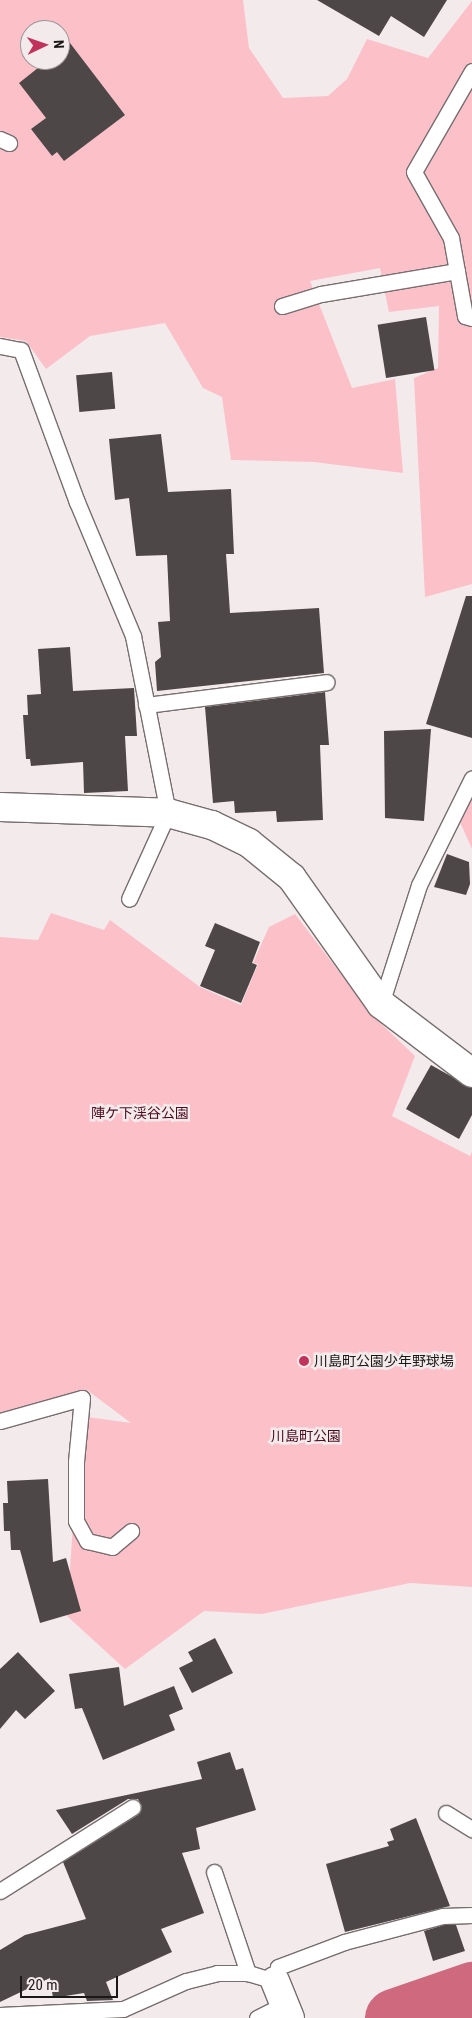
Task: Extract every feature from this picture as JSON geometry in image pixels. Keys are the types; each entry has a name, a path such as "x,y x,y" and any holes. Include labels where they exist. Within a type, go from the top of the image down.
{"street":[{"path":"0,807 168,812 212,825 248,843 292,878 381,1004 472,1073"}],"lane":[{"path":"472,71 414,172 451,238 465,316 472,318"},
{"path":"282,306 321,294 456,271"},
{"path":"0,346 21,350 77,502 133,636 168,812 129,899"},
{"path":"146,705 327,682"},
{"path":"381,1004 419,885 472,778"},
{"path":"0,1421 82,1398 76,1462 76,1521 87,1541 112,1547 131,1530"},
{"path":"0,1891 133,1807"},
{"path":"446,1813 472,1829"},
{"path":"214,1872 248,1973 284,2004"},
{"path":"284,2004 278,1967 344,1942 443,1916 472,1915"},
{"path":"0,2016 123,2009 186,1981 217,1973 248,1973"},
{"path":"256,2018 284,2004"}],"green space":[{"path":"0,0 243,0 249,48 283,98 328,96 347,79 367,39 428,58 472,1 472,584 425,597 414,378 438,368 439,306 389,312 380,268 310,281 352,388 395,379 403,473 314,462 231,460 222,397 203,388 165,323 90,336 46,369 26,341 0,337"},
{"path":"472,798 472,849 460,822"},
{"path":"51,913 104,930 110,920 200,987 241,1005 258,964 253,963 269,927 295,914 373,1016 415,1056 392,1116 470,1156 472,1152 472,1587 410,1583 262,1614 204,1611 125,1669 67,1616 80,1416 131,1423 87,1390 0,1414 0,937 38,940"}],"building":[{"path":"317,0 447,0 424,37 391,16 379,36"},
{"path":"70,43 125,115 64,161 57,152 52,156 31,129 46,118 19,83 35,70 70,70"},
{"path":"426,317 434,370 386,378 378,325"},
{"path":"112,372 115,409 79,412 76,375"},
{"path":"161,434 168,492 231,489 234,554 226,554 230,613 319,608 324,673 157,691 155,662 161,657 158,622 170,621 167,555 136,556 129,498 115,500 109,439"},
{"path":"466,596 472,596 472,738 426,724"},
{"path":"70,647 73,691 134,688 137,736 125,736 128,791 84,793 83,762 31,766 30,759 26,759 23,715 28,715 27,695 41,694 38,649"},
{"path":"325,692 329,745 320,745 323,820 277,822 276,811 235,813 234,801 213,803 205,707"},
{"path":"431,729 424,821 385,818 384,731"},
{"path":"447,854 469,862 470,884 466,895 434,887"},
{"path":"215,923 260,942 252,963 257,965 241,1003 200,986 215,950 205,946"},
{"path":"431,1065 472,1088 472,1115 459,1139 406,1109"},
{"path":"48,1479 53,1562 66,1558 81,1611 40,1623 20,1550 11,1550 10,1531 4,1531 3,1503 8,1503 7,1481"},
{"path":"215,1638 233,1673 192,1693 179,1668 193,1661 188,1652"},
{"path":"18,1652 55,1691 25,1719 16,1710 0,1729 0,1669"},
{"path":"119,1667 124,1706 174,1686 183,1709 169,1715 175,1730 103,1760 82,1708 75,1709 69,1674"},
{"path":"230,1752 236,1770 243,1768 256,1810 196,1828 200,1849 182,1853 204,1913 161,1929 172,1952 106,1982 113,2000 87,2001 84,1993 53,1998 50,1978 0,2002 0,1950 25,1935 86,1919 63,1862 138,1815 142,1807 138,1799 128,1799 72,1834 56,1810 202,1779 197,1762"},
{"path":"416,1818 450,1906 345,1932 326,1864 389,1846 387,1842 394,1840 390,1829"},
{"path":"444,1925 456,1925 465,1951 433,1961 424,1931"}],"waterway":[{"path":"394,2018 472,1991"}],"place":[{"name":"川島町公園少年野球場","path":"304,1361"}],"park label":[{"name":"陣ケ下渓谷公園","path":"140,1113"},
{"name":"川島町公園","path":"306,1436"}]}
